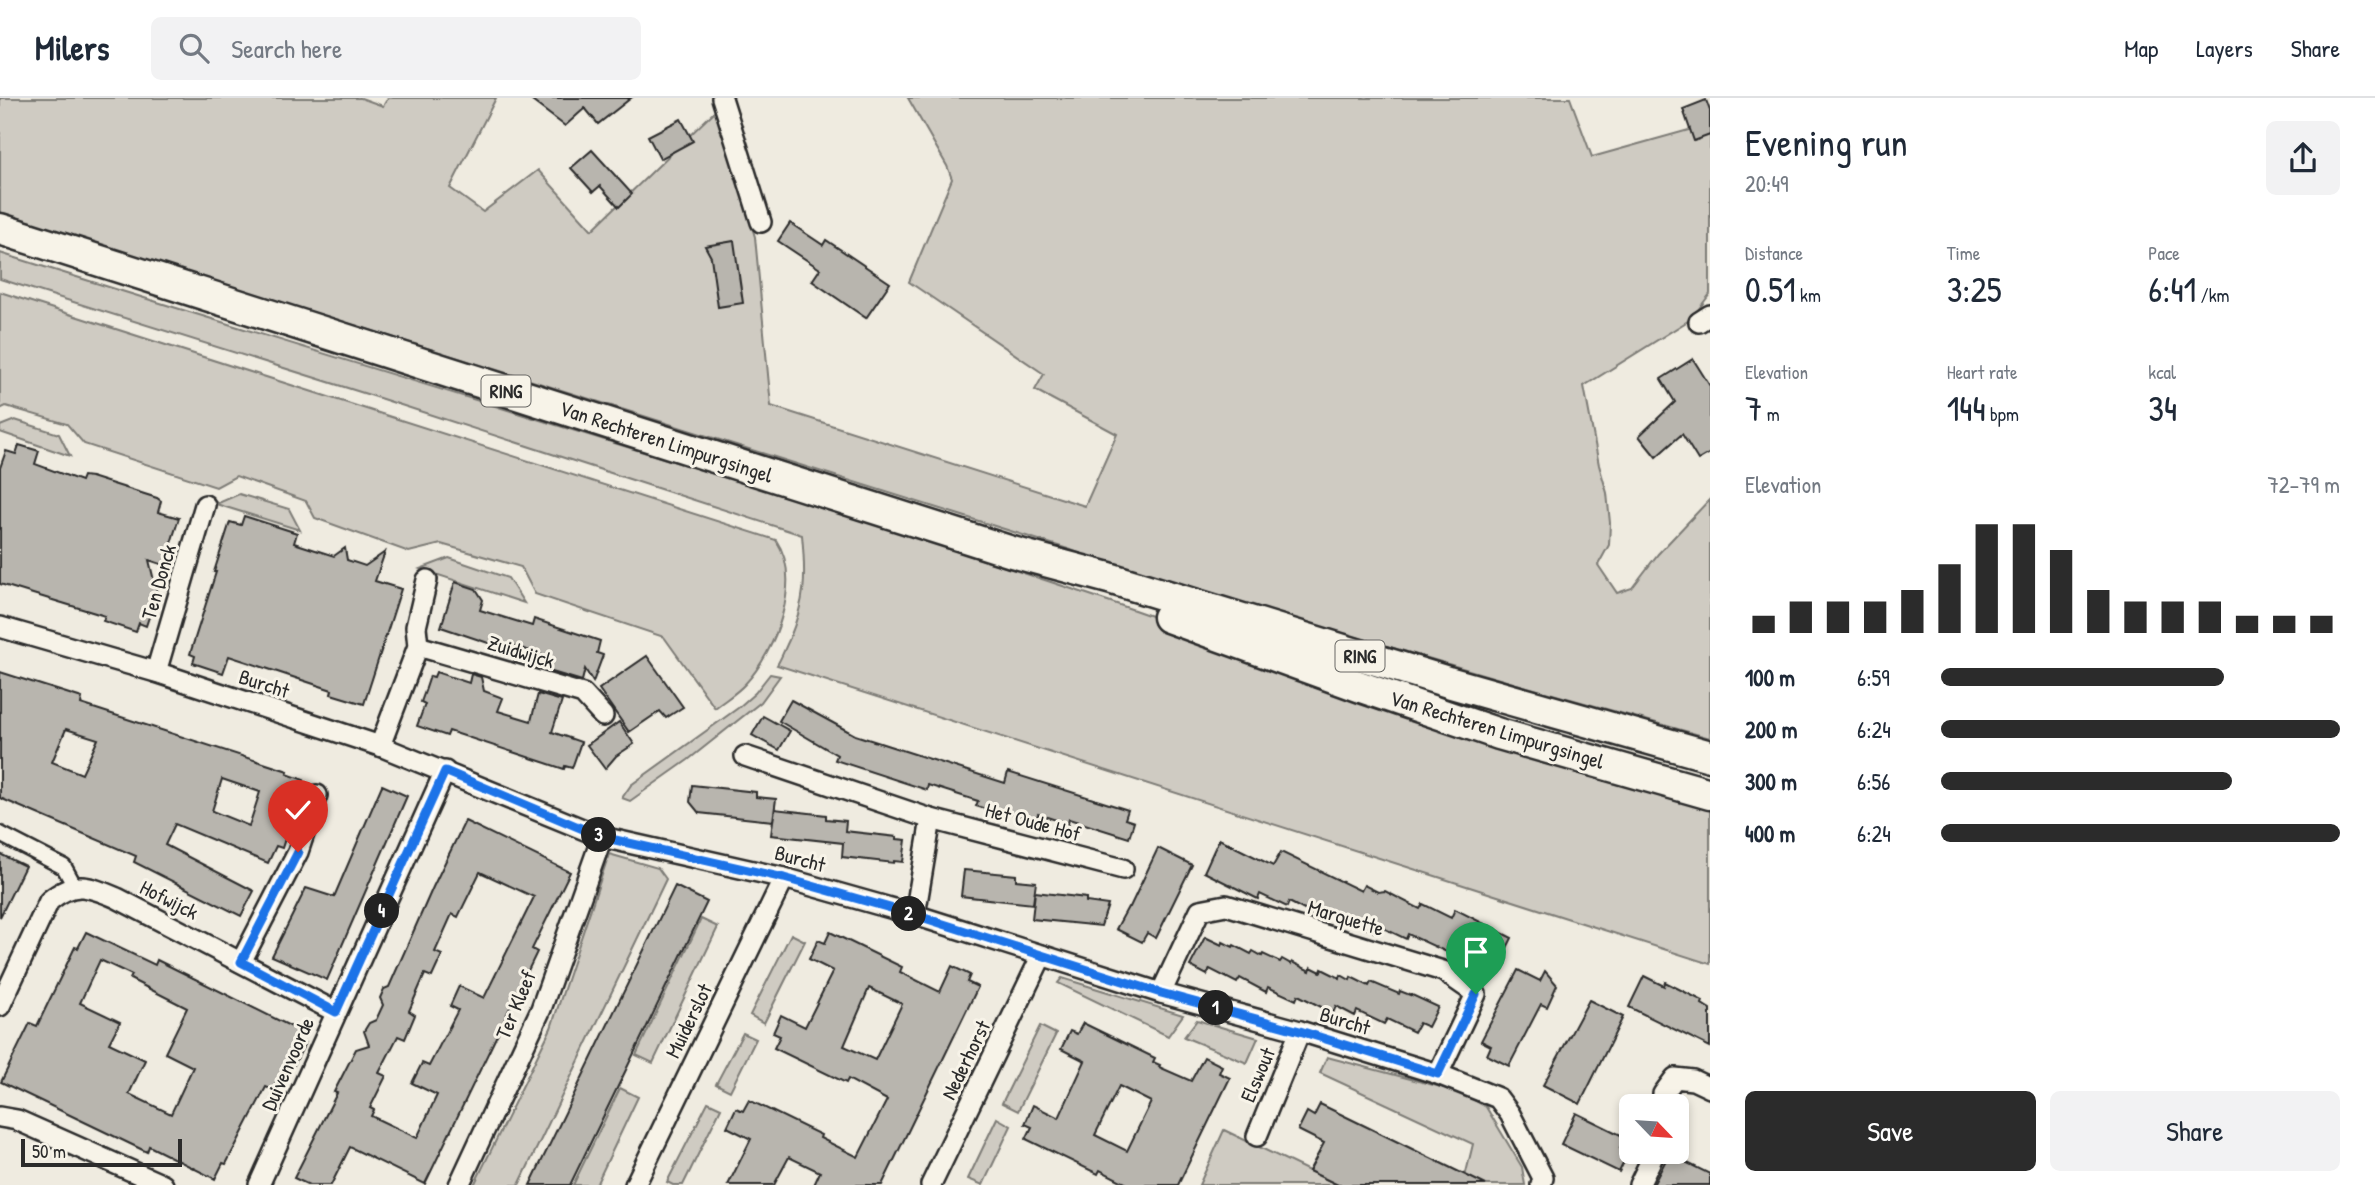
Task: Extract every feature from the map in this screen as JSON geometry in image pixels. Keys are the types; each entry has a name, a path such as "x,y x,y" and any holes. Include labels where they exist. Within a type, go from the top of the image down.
{"main road":[{"name":"Van Rechteren Limpurgsingel","path":"0,229 1012,552 1109,578 1422,674 1710,757"},
{"name":"Van Rechteren Limpurgsingel","path":"1012,552 1121,600 1361,687 1499,734 1710,794"}],"street":[{"path":"722,98 761,222"},
{"name":"Ten Donck","path":"156,672 205,505"},
{"path":"380,746 418,646 416,627 427,580"},
{"name":"Burcht","path":"0,627 156,672 380,746 602,837 784,878 915,915 1161,993 1300,1031 1438,1074 1498,1098 1510,1114 1548,1183"},
{"name":"Zuidwijck","path":"418,646 583,694 603,716"},
{"name":"Het Oude Hof","path":"745,756 931,819 1123,869"},
{"name":"Duivenvoorde","path":"260,1185 445,771"},
{"path":"241,962 298,852 317,795"},
{"path":"915,915 931,819"},
{"path":"0,834 64,867 75,887 60,892 49,901 0,1006"},
{"name":"Ter Kleef","path":"459,1185 541,1009 602,837"},
{"name":"Muiderslot","path":"635,1185 784,878"},
{"name":"Hofwijck","path":"75,887 87,886 117,898 336,1012"},
{"name":"Marquette","path":"1161,993 1200,910 1226,905 1443,971 1476,994 1438,1074"},
{"name":"Nederhorst","path":"931,1185 1042,955"},
{"name":"Elswout","path":"1257,1136 1300,1031"},
{"path":"1663,1094 1675,1078 1693,1080 1710,1088"},
{"path":"0,1117 17,1120 163,1185"},
{"path":"1639,1185 1649,1164"}],"shaded area":[{"path":"0,98 361,98 383,106 388,98 496,98 450,188 483,212 538,170 592,230 717,109 755,237 771,406 1085,506 1117,434 1035,390 1044,374 909,282 952,179 908,98 1570,98 1592,157 1710,124 1710,294 1691,319 1584,386 1607,493 1610,523 1609,545 1598,565 1617,593 1632,588 1658,554 1710,499 1710,738 1106,564 1071,550 0,214"},
{"path":"0,253 952,550 1199,633 1378,707 1452,734 1710,810 1710,964 777,665 795,625 802,600 802,535 0,279"},
{"path":"0,292 776,540 784,556 787,575 786,594 776,634 767,653 745,684 715,708 664,637 535,594 521,567 441,544 409,552 315,518 306,501 236,476 216,487 84,444 67,424 6,406 0,409"},
{"path":"15,420 59,434 70,456 0,432 0,426"},
{"path":"239,494 289,509 300,530 216,504"},
{"path":"449,558 508,578 524,603 420,569"},
{"path":"770,674 780,676 761,702 688,760 630,801 622,798 631,785 738,708"},
{"path":"609,854 658,868 666,879 519,1185 474,1185 551,1028"},
{"path":"701,919 718,927 653,1063 636,1055"},
{"path":"791,934 805,941 764,1023 750,1015"},
{"path":"1062,978 1183,1015 1168,1036 1058,983"},
{"path":"1197,1020 1258,1038 1247,1063 1184,1037"},
{"path":"1040,1026 1056,1034 1018,1111 1002,1103"},
{"path":"743,1033 756,1039 730,1091 716,1084"},
{"path":"1327,1057 1460,1092 1486,1107 1522,1167 1525,1185 1463,1185 1473,1144 1320,1073"},
{"path":"620,1088 638,1097 596,1185 573,1185"},
{"path":"708,1102 721,1108 683,1185 673,1185 667,1182"},
{"path":"997,1118 1011,1126 983,1185 968,1179"},
{"path":"1224,1130 1338,1185 1199,1185"}],"building":[{"path":"528,98 631,98 598,124 585,108 565,126"},
{"path":"1706,100 1710,111 1710,135 1694,141 1683,109"},
{"path":"681,119 693,141 660,159 648,136"},
{"path":"592,150 632,194 619,207 600,186 593,192 571,168"},
{"path":"790,223 823,245 826,240 890,283 866,318 812,281 820,269 778,241"},
{"path":"734,241 743,303 718,307 711,257 705,246"},
{"path":"1693,359 1710,386 1710,453 1698,460 1682,434 1656,457 1639,436 1675,402 1661,379"},
{"path":"19,445 39,451 35,464 81,481 83,476 91,477 157,498 161,501 158,512 179,518 164,565 149,560 157,593 146,626 139,623 136,632 103,621 105,616 0,584 0,468 6,451 16,454"},
{"path":"244,516 297,533 294,543 334,556 345,548 347,560 365,566 385,552 375,581 401,589 364,704 331,694 332,690 229,656 223,673 193,663 195,656 190,654 230,522 241,525"},
{"path":"455,582 476,589 483,600 480,610 532,626 534,619 600,641 597,653 603,655 593,682 585,669 582,681 542,669 545,656 511,645 509,650 441,627"},
{"path":"647,656 683,707 666,718 660,711 629,732 599,689"},
{"path":"0,672 82,698 81,704 288,771 287,774 304,780 282,848 276,846 268,863 175,824 165,845 254,891 241,916 134,862 136,856 0,798","holes":["66,729 98,739 82,774 52,762","222,779 260,792 249,826 212,811"]},
{"path":"436,672 469,683 471,674 481,677 484,691 503,698 498,711 531,721 538,694 562,701 552,732 581,742 572,768 565,766 564,769 449,731 447,736 417,726 425,704 421,702 430,676 434,677"},
{"path":"791,700 855,735 1005,783 1008,772 1128,810 1125,819 1134,822 1129,838 1069,819 1068,824 1038,814 1036,820 997,809 996,812 976,806 978,801 928,785 927,790 835,760 837,755 779,721"},
{"path":"763,716 790,731 779,750 752,735"},
{"path":"619,722 634,744 616,756 605,769 587,745"},
{"path":"382,785 407,796 327,980 272,956 306,888 334,897"},
{"path":"692,785 756,792 756,797 776,799 773,821 699,813 690,802"},
{"path":"775,809 826,815 826,819 846,821 845,831 906,840 903,862 842,857 843,843 771,835"},
{"path":"465,821 570,872 532,949 537,952 425,1184 350,1147 331,1185 309,1185 294,1178 356,1049 369,1045 364,1031 369,1023 376,1020 383,1005 380,998 384,989 389,987","holes":["480,872 534,897 484,998 459,986 450,1006 458,1010 429,1066 422,1063 412,1083 437,1095 417,1138 371,1116 374,1110 370,1108 386,1076 379,1073 398,1036 405,1039 415,1015 409,1011 425,974 432,977 442,955 435,952 452,914 458,917"]},
{"path":"1219,839 1273,866 1281,852 1361,891 1364,885 1378,892 1385,891 1420,909 1423,904 1451,918 1455,909 1512,938 1497,968 1469,954 1466,961 1408,934 1406,939 1377,925 1374,932 1348,919 1345,924 1318,911 1316,916 1289,902 1287,907 1260,894 1258,899 1204,872"},
{"path":"1158,848 1192,865 1156,938 1147,933 1142,942 1116,929 1130,907"},
{"path":"0,854 25,866 0,917"},
{"path":"964,870 1016,875 1016,880 1036,882 1033,904 961,896"},
{"path":"675,886 707,902 623,1076 570,1185 530,1185"},
{"path":"1035,892 1086,898 1086,902 1108,905 1101,926 1032,919"},
{"path":"86,932 155,965 157,960 302,1032 298,1040 305,1043 294,1065 286,1061 273,1090 266,1087 226,1164 223,1163 215,1179 149,1146 147,1152 1,1082 30,1023 37,1026 75,947 78,948","holes":["100,960 132,975 130,979 187,1008 165,1053 193,1067 171,1114 129,1094 145,1060 109,1043 120,1022 80,1003"]},
{"path":"830,932 902,967 900,972 940,992 952,966 970,975 967,982 978,987 882,1185 814,1185 820,1172 789,1157 774,1185 728,1185 751,1139 727,1127 736,1108 743,1111 749,1100 821,1135 820,1138 858,1157 887,1100 848,1079 846,1083 774,1048 780,1036 773,1033 781,1015 805,1027 833,971 809,959 818,940 825,943","holes":["869,988 902,1004 875,1060 844,1046"]},
{"path":"1205,937 1222,945 1223,942 1233,947 1234,945 1251,954 1253,951 1280,962 1282,959 1291,964 1292,962 1310,971 1311,967 1321,972 1322,969 1340,978 1341,975 1350,980 1351,977 1369,986 1371,982 1399,994 1400,991 1410,994 1438,1007 1428,1027 1419,1023 1414,1032 1387,1019 1384,1024 1357,1011 1355,1016 1336,1006 1333,1013 1298,995 1296,1000 1268,987 1266,992 1240,978 1237,983 1210,969 1207,975 1190,966"},
{"path":"1518,970 1540,981 1545,971 1557,985 1547,1007 1541,1004 1509,1066 1487,1055 1491,1046 1481,1041"},
{"path":"1644,976 1664,986 1665,982 1703,1001 1702,1004 1710,1009 1710,1047 1629,1007"},
{"path":"1589,1000 1623,1017 1580,1104 1543,1085"},
{"path":"1083,1023 1155,1058 1153,1062 1160,1065 1159,1067 1191,1081 1204,1057 1222,1066 1219,1073 1230,1078 1178,1185 1129,1185 1100,1170 1098,1174 1026,1139 1032,1127 1025,1124 1033,1105 1059,1118 1085,1061 1061,1049 1070,1031 1077,1034","holes":["1119,1086 1151,1102 1127,1151 1095,1135"]},
{"path":"1320,1104 1486,1185 1338,1185 1309,1171 1324,1143 1298,1130 1307,1112 1314,1116"},
{"path":"1576,1113 1619,1134 1619,1164 1623,1164 1619,1172 1561,1144"},
{"path":"1664,1164 1689,1164 1710,1174 1710,1185 1653,1185"}],"route":[{"path":"298,852 241,962 336,1012 445,771 602,837 784,878 915,915 1161,993 1300,1031 1438,1074 1476,994"}]}
